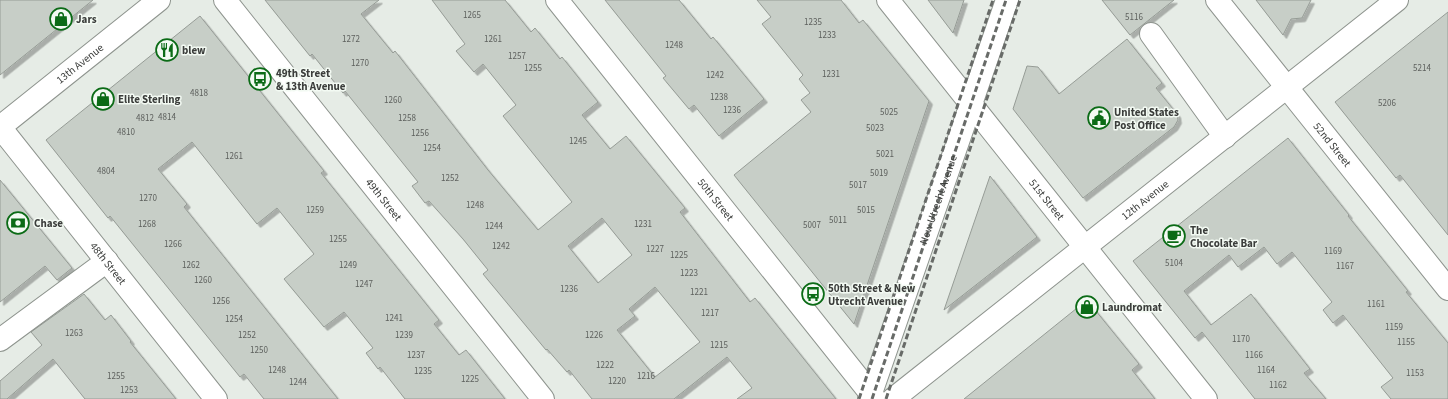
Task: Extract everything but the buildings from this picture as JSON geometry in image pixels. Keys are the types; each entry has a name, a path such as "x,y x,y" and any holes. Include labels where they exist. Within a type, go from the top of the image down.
{"street":[{"name":"13th Avenue","path":"0,127 159,0"},
{"name":"49th Street","path":"225,0 543,399"},
{"name":"50th Street","path":"556,0 871,397"},
{"name":"51st Street","path":"888,0 1206,399"},
{"name":"New Utrecht Avenue","path":"871,397 1007,0"},
{"name":"52nd Street","path":"1217,0 1448,289"},
{"name":"12th Avenue","path":"893,399 1086,248 1397,0"},
{"path":"1151,34 1225,137"},
{"name":"48th Street","path":"0,127 216,399"},
{"path":"0,340 107,261"}],"railway":[{"path":"859,399 993,0"},
{"path":"872,399 1006,0"},
{"path":"886,399 1020,0"}],"place":[{"name":"Jars","path":"61,19"},
{"name":"blew","path":"167,50"},
{"name":"49th Street & 13th Avenue","path":"260,79"},
{"name":"Elite Sterling","path":"103,99"},
{"name":"United States Post Office","path":"1099,118"},
{"name":"Chase","path":"18,223"},
{"name":"The Chocolate Bar","path":"1174,236"},
{"name":"50th Street & New Utrecht Avenue","path":"813,294"},
{"name":"Laundromat","path":"1087,307"}]}
